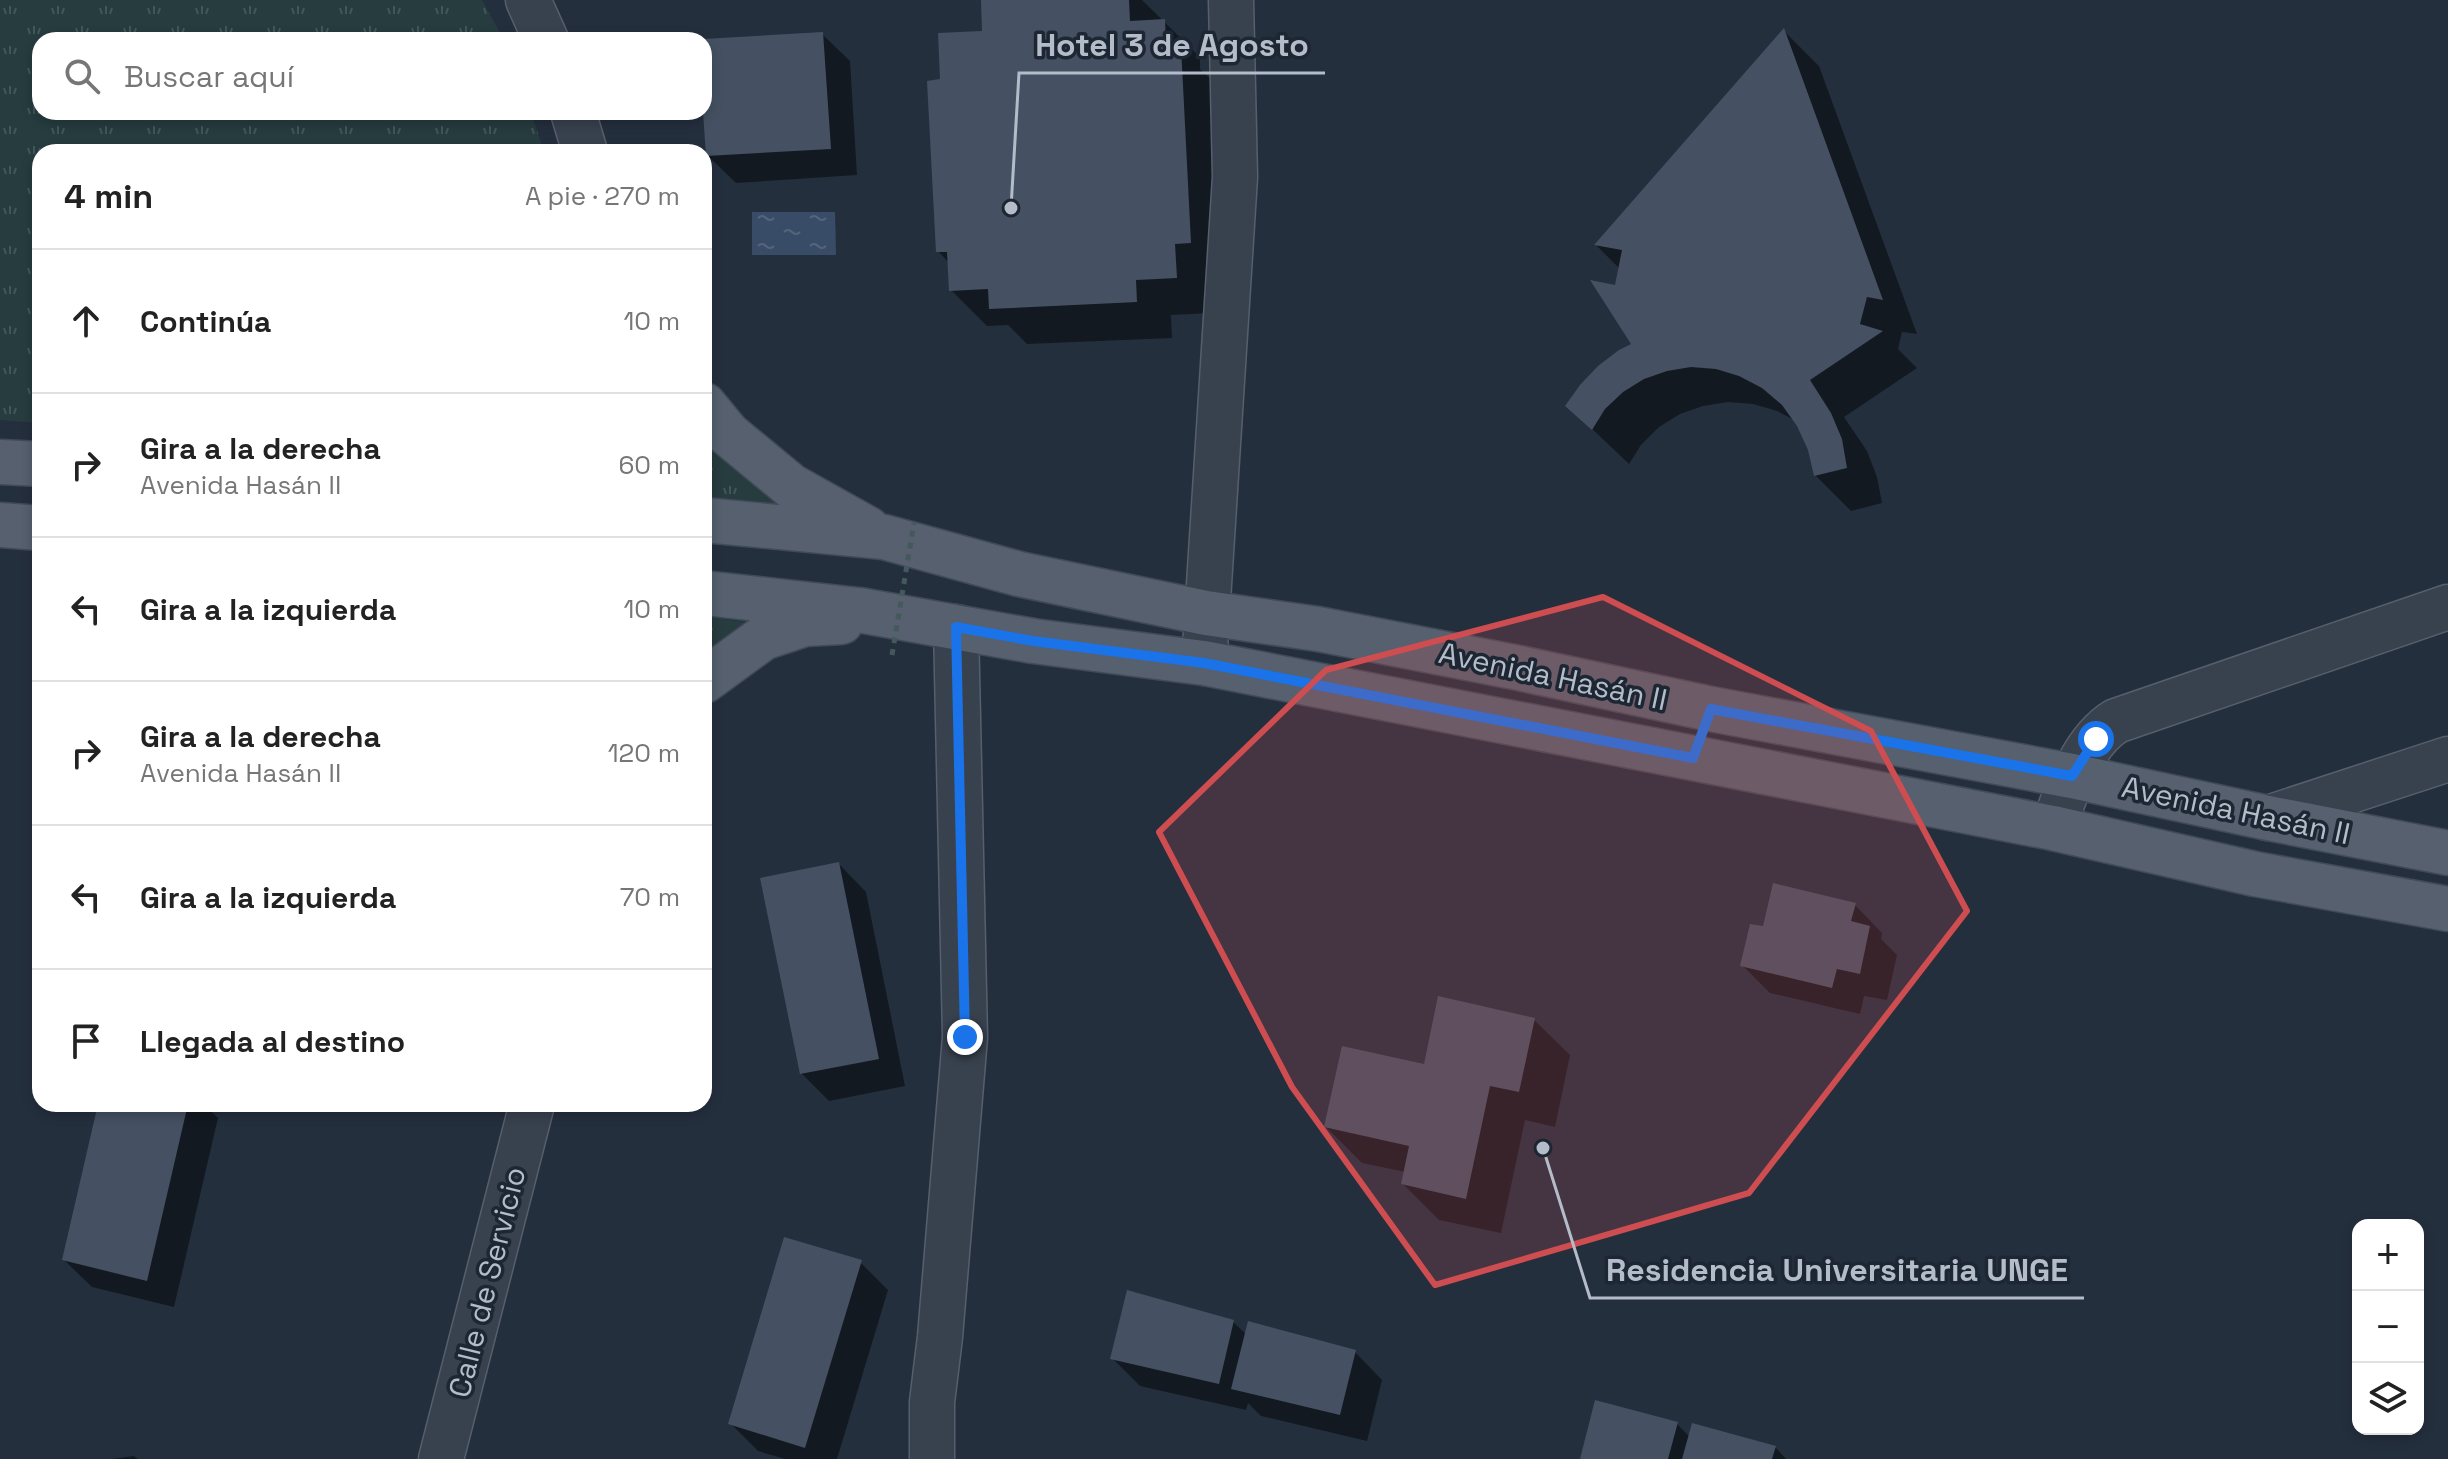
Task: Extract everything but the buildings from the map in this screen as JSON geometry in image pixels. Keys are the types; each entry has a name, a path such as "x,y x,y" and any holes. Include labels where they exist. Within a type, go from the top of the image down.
{"main road":[{"path":"712,415 728,434 791,486 899,530"},
{"path":"0,462 32,464"},
{"name":"Avenida Hasán II","path":"712,520 899,530 1019,574 1206,613 1318,629 1711,709 2072,776 2448,853"},
{"path":"0,525 32,527"},
{"name":"Avenida Hasán II","path":"712,594 859,610 901,637 956,627 1033,641 1204,663 2053,828 2255,874 2448,909"},
{"path":"712,675 763,638 805,624 901,637"}],"street":[{"path":"528,0 542,32"},
{"path":"1204,663 1235,177 1231,0"},
{"path":"575,120 583,144"},
{"path":"2053,828 2072,776 2099,734 2123,717 2448,607"},
{"path":"932,1459 932,1402 965,1037 956,627"},
{"path":"1693,758 1711,709"},
{"path":"2268,818 2448,759"},
{"name":"Calle de Servicio","path":"441,1459 530,1112"}],"path":[{"path":"899,530 901,637"}],"highlighted area":[{"path":"1603,597 1871,731 1967,911 1749,1193 1435,1285 1292,1087 1159,832 1326,670"}],"green space":[{"path":"0,0 482,0 500,32 32,32 32,120 534,120 541,144 32,144 32,422 0,420"},
{"path":"712,437 823,522 712,506"},
{"path":"712,618 761,624 712,658"}],"water":[{"path":"752,212 835,212 836,255 752,255"}],"place":[{"name":"Hotel 3 de Agosto","path":"1011,208"},
{"name":"Residencia Universitaria UNGE","path":"1543,1148"}],"route":[{"path":"965,1037 956,627 1033,641 1204,663 1693,758 1711,709 2072,776 2096,739"}]}
